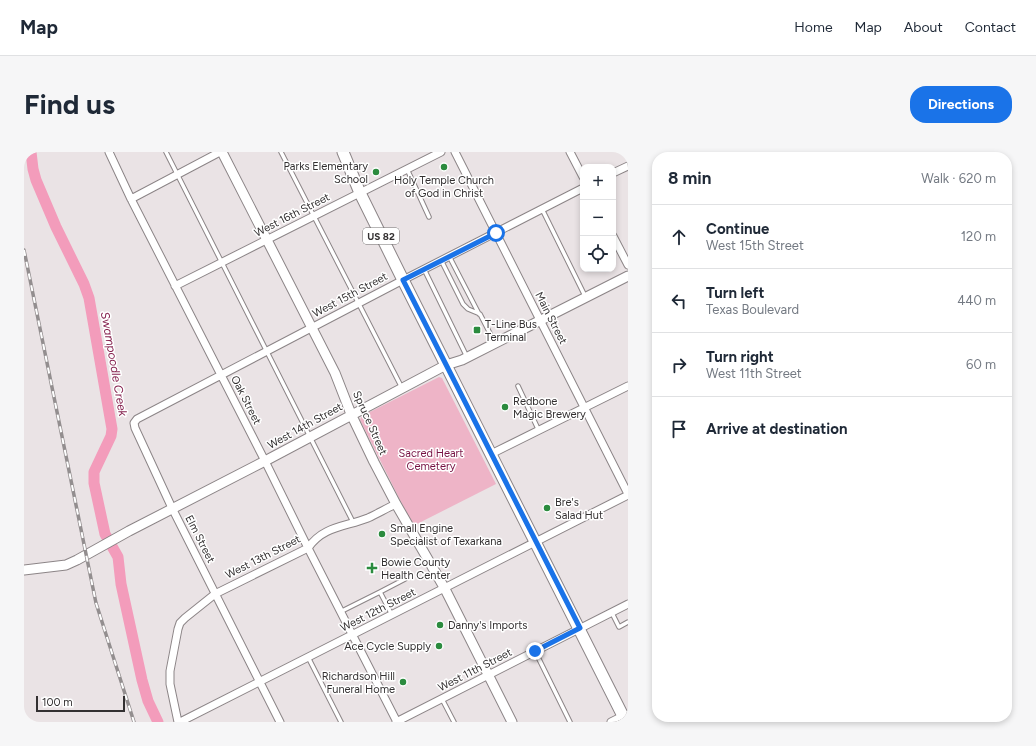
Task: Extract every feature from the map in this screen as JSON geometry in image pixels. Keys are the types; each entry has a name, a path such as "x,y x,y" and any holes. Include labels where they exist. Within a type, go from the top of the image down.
{"main road":[{"name":"US 82","path":"343,152 360,192 403,280 626,717"}],"street":[{"name":"Oak Street","path":"109,152 131,199 397,722"},
{"path":"131,199 221,152"},
{"name":"Spruce Street","path":"221,152 268,240 340,382 351,414 396,504 445,589 512,722"},
{"name":"West 16th Street","path":"175,286 440,152"},
{"name":"Main Street","path":"455,152 628,495"},
{"path":"570,152 580,171"},
{"path":"616,172 628,166"},
{"name":"West 15th Street","path":"135,428 134,423 137,419 220,374 580,190"},
{"path":"616,242 628,265"},
{"name":"West 14th Street","path":"24,570 66,565 82,558 121,535 265,461 446,364 467,357 628,276"},
{"path":"491,454 628,386"},
{"name":"Elm Street","path":"135,428 172,508 280,722"},
{"name":"West 12th Street","path":"179,722 445,589 628,495"},
{"name":"West 13th Street","path":"179,722 170,684 170,670 180,623 215,594 308,548 313,540 329,530 367,518 396,504"},
{"name":"West 11th Street","path":"397,722 628,604"},
{"path":"611,722 626,717"}],"lane":[{"path":"166,152 353,522"},
{"path":"281,152 402,388"},
{"path":"407,169 430,217"},
{"path":"542,209 586,297"},
{"path":"449,256 495,343"},
{"path":"441,260 463,304 468,309 480,314"},
{"path":"424,269 467,357"},
{"path":"518,386 539,431"},
{"path":"340,612 405,579"},
{"path":"380,592 392,615"},
{"path":"612,613 619,627 628,622"},
{"path":"535,651 570,722"},
{"path":"308,657 341,722"},
{"path":"442,699 454,722"}],"green space":[{"name":"Sacred Heart Cemetery","path":"439,377 442,378 496,484 413,526 360,420 362,416"}],"waterway":[{"name":"Swampoodle Creek","path":"31,152 36,180 89,298 112,429 111,436 94,472 94,483 105,534 118,557 121,584 142,680 148,701 158,722"}],"railway":[{"path":"24,250 96,603 134,722"}],"place":[{"name":"Holy Temple Church of God in Christ","path":"444,167"},
{"name":"Parks Elementary School","path":"376,172"},
{"name":"T-Line Bus Terminal","path":"477,330"},
{"name":"Redbone Magic Brewery","path":"505,407"},
{"name":"Bre's Salad Hut","path":"547,508"},
{"name":"Small Engine Specialist of Texarkana","path":"382,534"},
{"name":"Bowie County Health Center","path":"372,568"},
{"name":"Danny's Imports","path":"440,625"},
{"name":"Ace Cycle Supply","path":"439,646"},
{"name":"Richardson Hill Funeral Home","path":"403,682"}],"route":[{"path":"496,233 403,280 580,628 535,651"}]}
